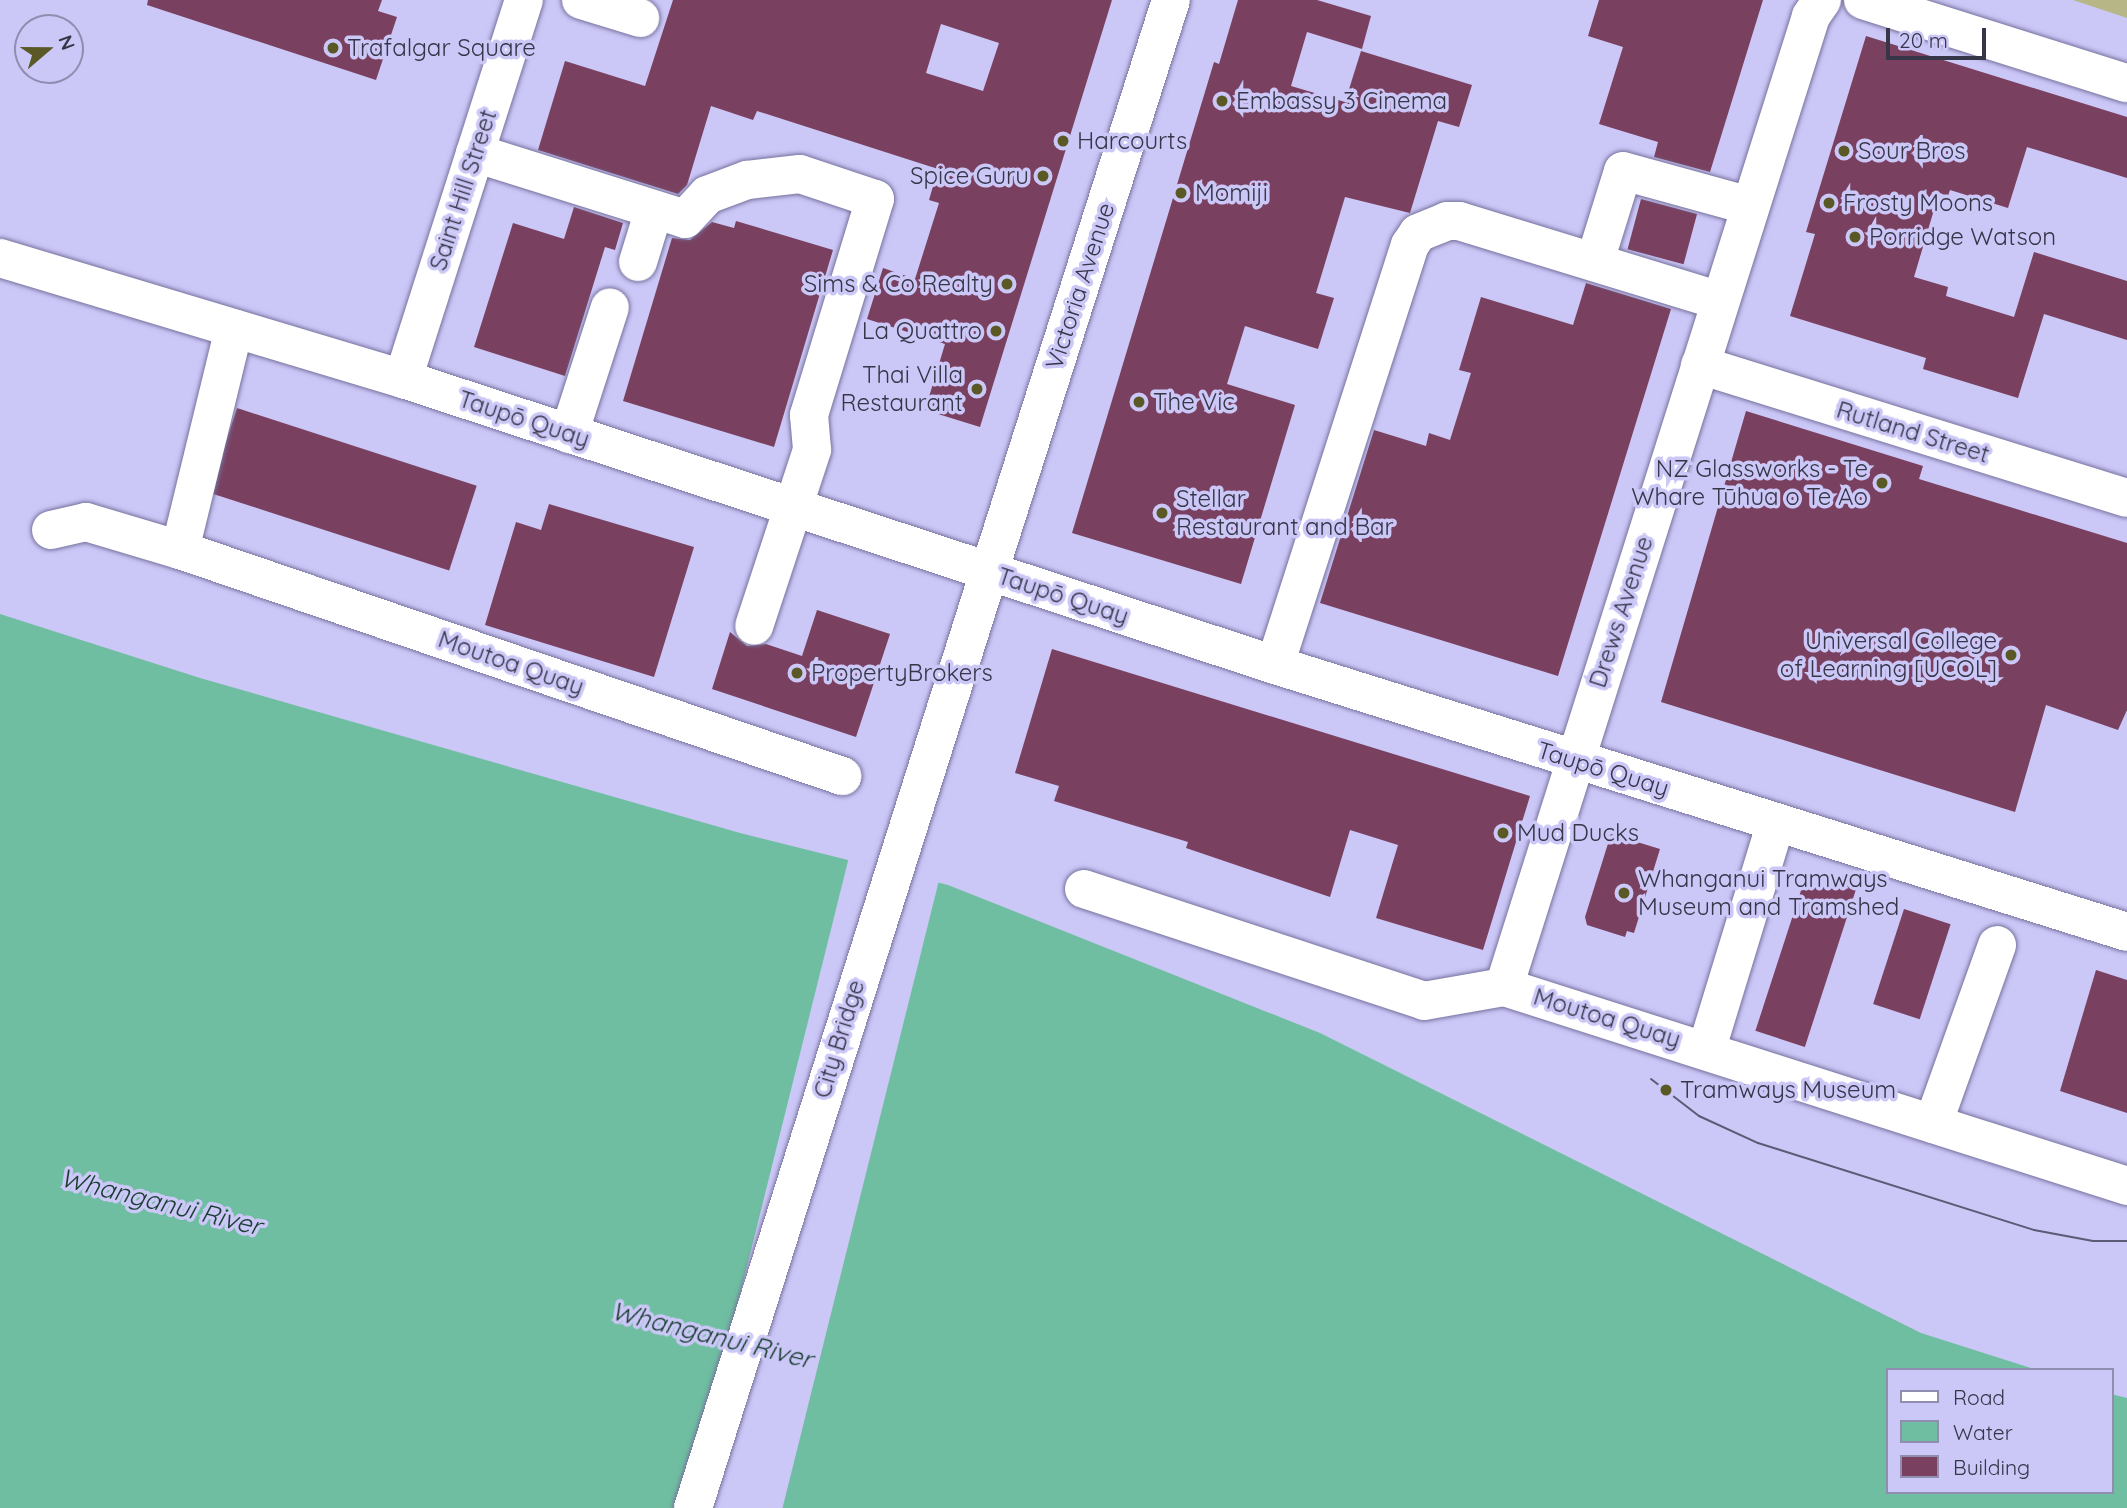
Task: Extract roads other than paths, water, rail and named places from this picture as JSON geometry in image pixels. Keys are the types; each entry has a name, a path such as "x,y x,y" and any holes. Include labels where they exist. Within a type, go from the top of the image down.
{"main road":[{"name":"Saint Hill Street","path":"403,379 524,0"},
{"path":"581,0 640,18"},
{"name":"Victoria Avenue","path":"989,572 1171,0"},
{"name":"Drews Avenue","path":"1504,987 1811,16 1822,0"},
{"path":"1863,0 2127,83"},
{"path":"475,153 685,219 708,195 747,180 800,174 875,199 809,415 812,450 754,626"},
{"path":"1595,261 1623,172 1750,206"},
{"path":"638,262 654,210"},
{"path":"1275,665 1410,245 1418,233 1447,221 1459,221 1720,301"},
{"name":"Taupō Quay","path":"0,258 403,379 1275,665 2127,932"},
{"path":"569,434 610,307"},
{"path":"180,550 234,328"},
{"name":"Rutland Street","path":"1700,365 2127,498"},
{"name":"Moutoa Quay","path":"51,530 86,522 180,550 842,776"},
{"name":"City Bridge","path":"693,1508 902,837 989,572"},
{"path":"1707,1048 1776,823"},
{"name":"Moutoa Quay","path":"1084,889 1424,1001 1504,987 1707,1048 2127,1186"},
{"path":"1933,1124 1997,945"}],"water":[{"name":"Whanganui River","path":"0,614 200,678 740,833 948,885 1320,1033 1921,1333 2031,1368 1885,1368 1885,1494 2113,1494 2113,1394 2127,1398 2127,1508 0,1508"}],"tram line":[{"path":"1651,1079 1699,1116 1758,1143 2034,1230 2093,1241 2127,1241"}],"place":[{"name":"Trafalgar Square","path":"333,48"},
{"name":"Embassy 3 Cinema","path":"1222,101"},
{"name":"Harcourts","path":"1063,141"},
{"name":"Sour Bros","path":"1844,151"},
{"name":"Spice Guru","path":"1043,176"},
{"name":"Momiji","path":"1181,193"},
{"name":"Frosty Moons","path":"1829,203"},
{"name":"Porridge Watson","path":"1855,237"},
{"name":"Sims & Co Realty","path":"1007,284"},
{"name":"La Quattro","path":"996,331"},
{"name":"Thai Villa Restaurant","path":"977,389"},
{"name":"The Vic","path":"1139,402"},
{"name":"NZ Glassworks - Te Whare Tūhua o Te Ao","path":"1882,483"},
{"name":"Stellar Restaurant and Bar","path":"1162,513"},
{"name":"Universal College of Learning [UCOL]","path":"2011,655"},
{"name":"PropertyBrokers","path":"797,673"},
{"name":"Mud Ducks","path":"1503,833"},
{"name":"Whanganui Tramways Museum and Tramshed","path":"1624,893"},
{"name":"Tramways Museum","path":"1666,1090"}]}
